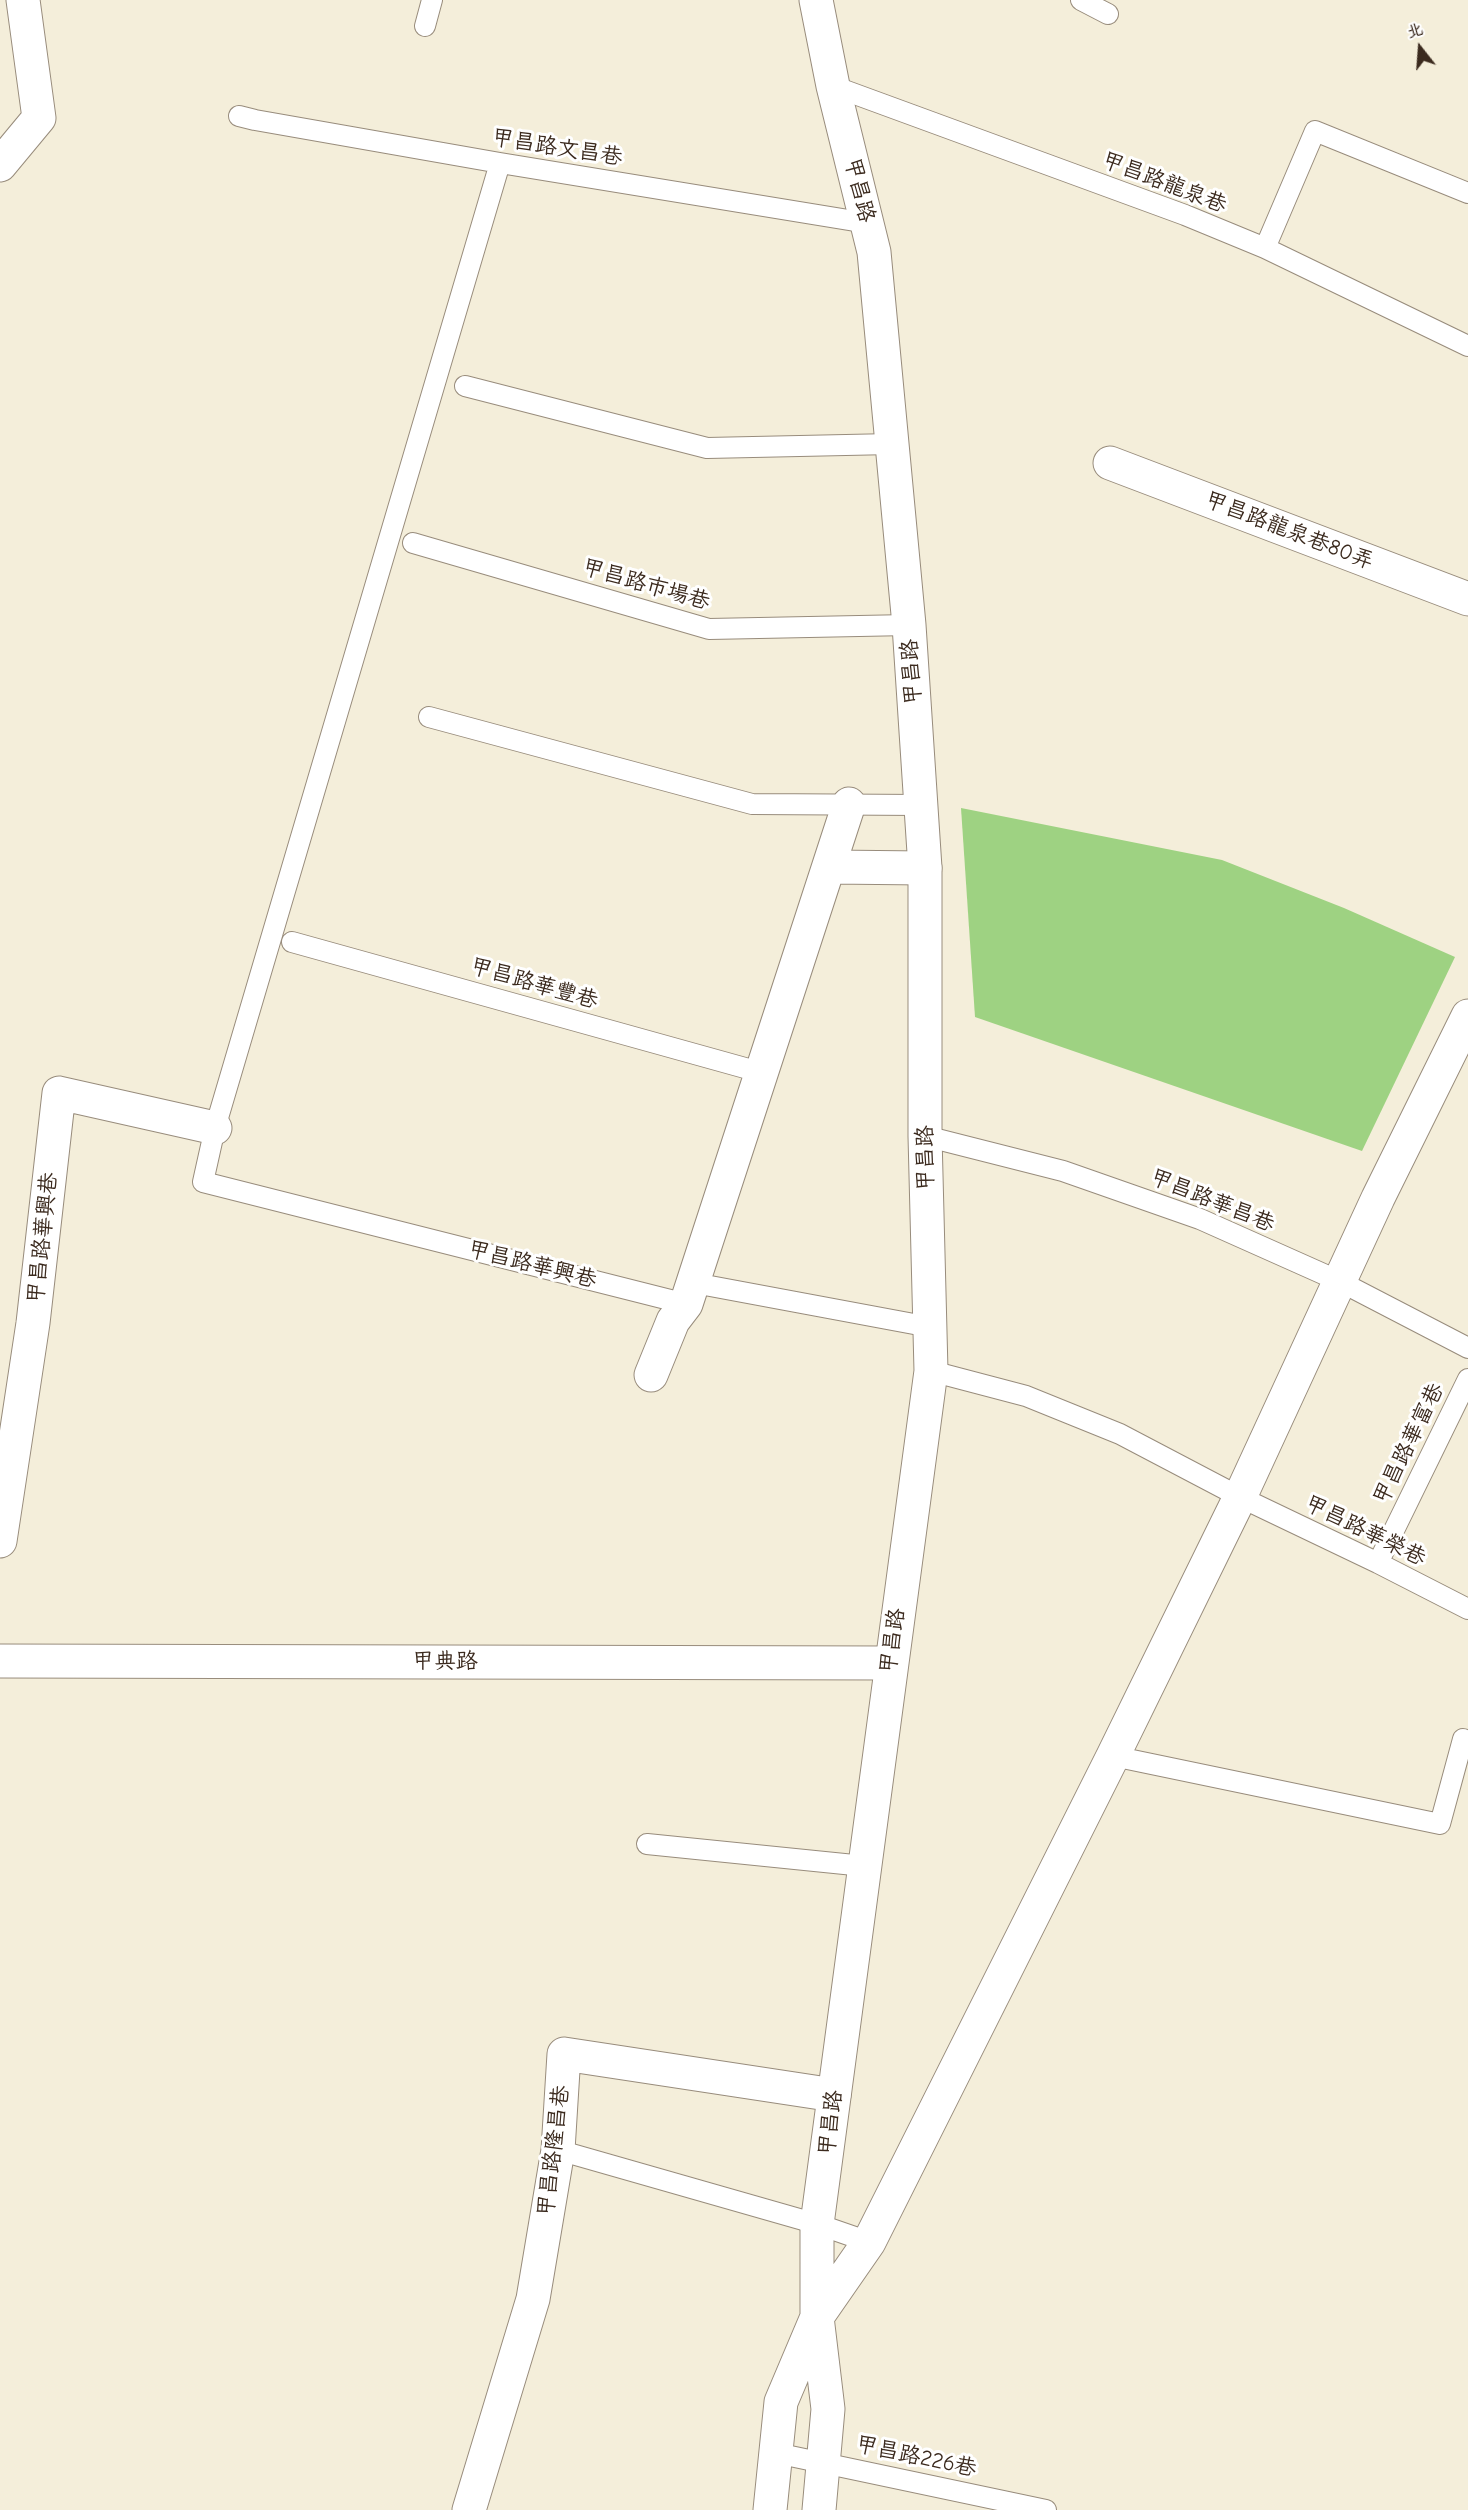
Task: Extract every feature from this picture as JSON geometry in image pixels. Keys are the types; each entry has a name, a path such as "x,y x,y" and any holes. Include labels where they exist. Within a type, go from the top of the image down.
{"street":[{"path":"0,165 39,118 23,0"},
{"name":"甲昌路","path":"816,0 833,86 874,252 909,626 926,868 925,1136 931,1371 890,1663 817,2224 817,2317 828,2409 819,2510"},
{"name":"甲昌路龍泉巷80弄","path":"1110,464 1468,599"},
{"path":"651,1375 674,1321 690,1293 849,804"},
{"path":"830,867 926,868"},
{"path":"817,2317 869,2242 1113,1756 1240,1497 1339,1281 1468,1016"},
{"name":"甲昌路華興巷","path":"0,1541 33,1323 59,1093 214,1128"},
{"name":"甲典路","path":"0,1661 890,1663"},
{"name":"甲昌路隆昌巷","path":"469,2510 533,2299 558,2150 564,2054 834,2095"},
{"name":"甲昌路","path":"770,2510 782,2402 817,2317"}],"lane":[{"path":"425,26 432,0"},
{"path":"1081,0 1108,14"},
{"name":"甲昌路龍泉巷","path":"833,86 1185,215 1265,248 1468,346"},
{"name":"甲昌路文昌巷","path":"239,116 500,163 867,223"},
{"path":"1265,248 1316,131 1468,193"},
{"path":"214,1128 500,163"},
{"path":"465,386 707,448 892,444"},
{"name":"甲昌路市場巷","path":"413,543 709,629 909,626"},
{"path":"429,717 752,804 922,805"},
{"name":"甲昌路華豐巷","path":"292,942 763,1073"},
{"name":"甲昌路華興巷","path":"214,1128 202,1182 690,1293 930,1327"},
{"name":"甲昌路華昌巷","path":"925,1136 1074,1174 1200,1219 1339,1281 1468,1348"},
{"name":"甲昌路華榮巷","path":"931,1371 1026,1396 1120,1434 1240,1497 1468,1609"},
{"name":"甲昌路華富巷","path":"1378,1563 1468,1379"},
{"path":"1113,1756 1440,1824 1463,1739"},
{"path":"647,1844 864,1866"},
{"path":"558,2150 817,2224 869,2242"},
{"name":"甲昌路226巷","path":"776,2453 1046,2510"}],"green space":[{"path":"961,808 1222,860 1344,908 1455,957 1362,1151 975,1017"}]}
